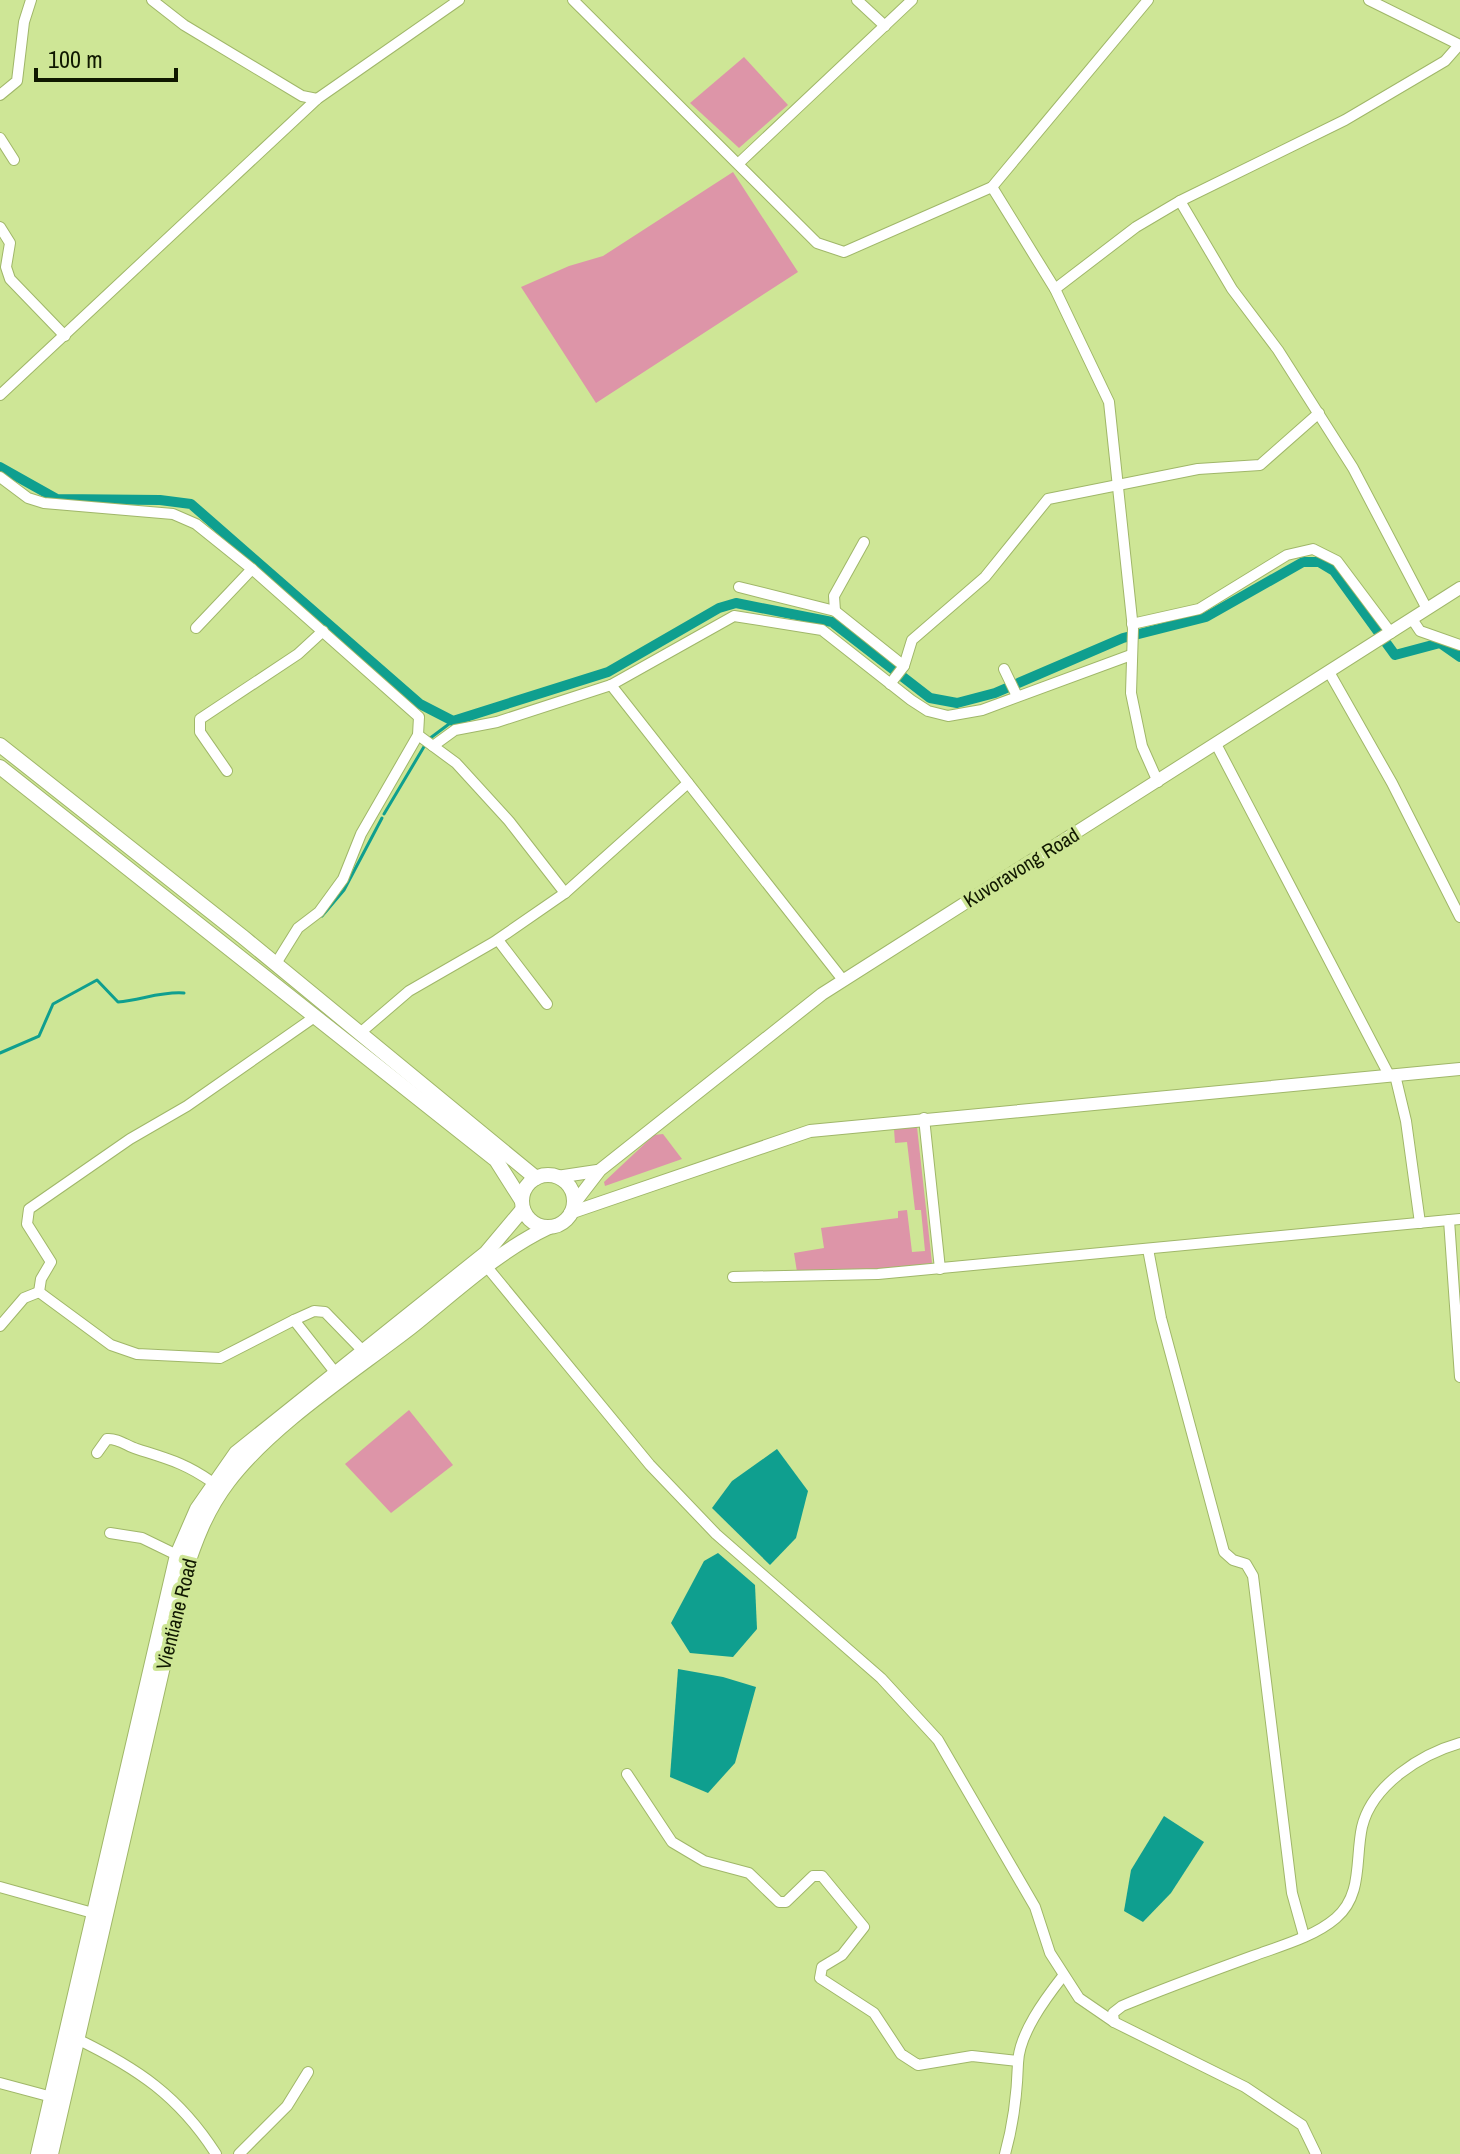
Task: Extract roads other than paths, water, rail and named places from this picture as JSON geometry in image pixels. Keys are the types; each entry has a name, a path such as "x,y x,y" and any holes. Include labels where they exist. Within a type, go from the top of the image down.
{"main road":[{"path":"0,745 536,1178 557,1177 568,1185 572,1209 557,1225 549,1227 533,1222 496,1160 0,767"},
{"path":"38,2154 100,1915 177,1555 212,1482 257,1433 338,1376 362,1350 486,1253 522,1205 526,1188 536,1178"},
{"name":"Vientiane Road","path":"51,2154 100,1915 197,1532 230,1479 338,1376 487,1267 549,1227"}],"street":[{"path":"0,95 17,81 24,22 31,0"},
{"path":"152,0 184,25 302,96 317,99"},
{"path":"0,395 317,99 459,0"},
{"path":"573,0 817,243 844,252 992,187 1148,0"},
{"path":"857,0 885,26"},
{"path":"739,163 912,0"},
{"path":"1055,289 1136,227 1180,201 1345,120 1445,61 1460,45 1369,0"},
{"path":"0,138 14,160"},
{"path":"992,187 1055,289 1104,385 1113,426 1132,627 1135,721 1158,782"},
{"path":"1180,201 1232,289 1319,413 1353,468 1427,609"},
{"path":"0,227 10,243 6,267 10,279 65,336"},
{"path":"890,684 904,666 912,640 985,577 1039,506 1061,495 1198,469 1260,465 1319,413"},
{"path":"0,477 28,498 53,505 182,517 252,569 416,712 421,723 418,735 361,834 343,879 319,912 298,928 275,965"},
{"path":"835,611 834,596 864,542"},
{"path":"1132,627 1199,609 1287,555 1313,549 1337,561 1390,634"},
{"path":"196,628 252,569"},
{"path":"739,587 835,611 904,666"},
{"name":"Kuvoravong Road","path":"572,1209 600,1170 696,1091 843,980 1460,588"},
{"path":"433,746 455,730 497,722 611,685 725,619 744,615 822,630 928,711 948,716 982,710 1131,649"},
{"path":"1412,619 1420,631 1460,645"},
{"path":"227,771 200,732 200,719 298,654 323,631"},
{"path":"1004,669 1017,696"},
{"path":"1329,672 1406,808 1460,917"},
{"path":"611,685 843,980"},
{"path":"418,735 456,763 509,821 565,893"},
{"path":"1216,744 1392,1075 1406,1121 1420,1223"},
{"path":"360,1033 409,991 498,940 565,893 688,783"},
{"path":"498,940 547,1004"},
{"path":"39,1292 41,1279 51,1262 27,1224 29,1209 130,1139 187,1106 316,1016"},
{"path":"572,1209 810,1131 1460,1069"},
{"path":"924,1118 940,1269"},
{"path":"557,1177 600,1170"},
{"path":"733,1277 878,1274 1455,1220 1460,1377"},
{"path":"1148,1249 1161,1318 1224,1552 1233,1560 1246,1564 1253,1576 1290,1879 1304,1936"},
{"path":"487,1267 659,1475 716,1534 881,1678 938,1740 1036,1910 1050,1953 1085,2004 1114,2022 1245,2087 1302,2125 1316,2154"},
{"path":"39,1292 104,1340 137,1354 220,1358 314,1311 325,1312 362,1350"},
{"path":"0,1326 24,1298 39,1292"},
{"path":"294,1320 338,1376"},
{"path":"97,1453 107,1439 113,1438 133,1448 180,1461 212,1482"},
{"path":"110,1533 142,1538 177,1555"},
{"path":"1114,2022 1113,2013 1122,2006 1304,1936 1338,1917 1354,1894 1363,1825 1385,1788 1434,1752 1460,1743"},
{"path":"627,1774 672,1842 704,1861 749,1873 779,1902 786,1902 813,1876 822,1876 864,1927 842,1955 822,1967 820,1978 874,2013 907,2059 918,2065 972,2056 1018,2061"},
{"path":"0,1887 100,1915"},
{"path":"1005,2154 1017,2106 1018,2061 1032,2019 1063,1976"},
{"path":"77,2039 124,2062 164,2090 216,2154"},
{"path":"239,2154 287,2106 308,2072"},
{"path":"0,2083 52,2097"}],"water":[{"path":"777,1449 808,1491 796,1538 770,1565 712,1508 732,1481"},
{"path":"718,1553 755,1585 757,1629 733,1657 690,1653 671,1623 704,1561"},
{"path":"678,1669 756,1687 735,1763 708,1793 670,1777"},
{"path":"1164,1816 1204,1842 1171,1893 1143,1922 1124,1911 1131,1870"}],"waterway":[{"path":"0,467 57,499 160,500 191,504 420,704 453,721 608,672 719,608 736,603 832,622 930,698 957,703 995,693 1123,638 1206,617 1303,562 1319,562 1334,571 1395,655 1440,643 1460,657"},
{"path":"429,739 453,721"},
{"path":"384,814 425,745"},
{"path":"322,916 344,890 382,818"},
{"path":"0,1053 39,1036 53,1004 97,980 118,1002 184,993"}]}
